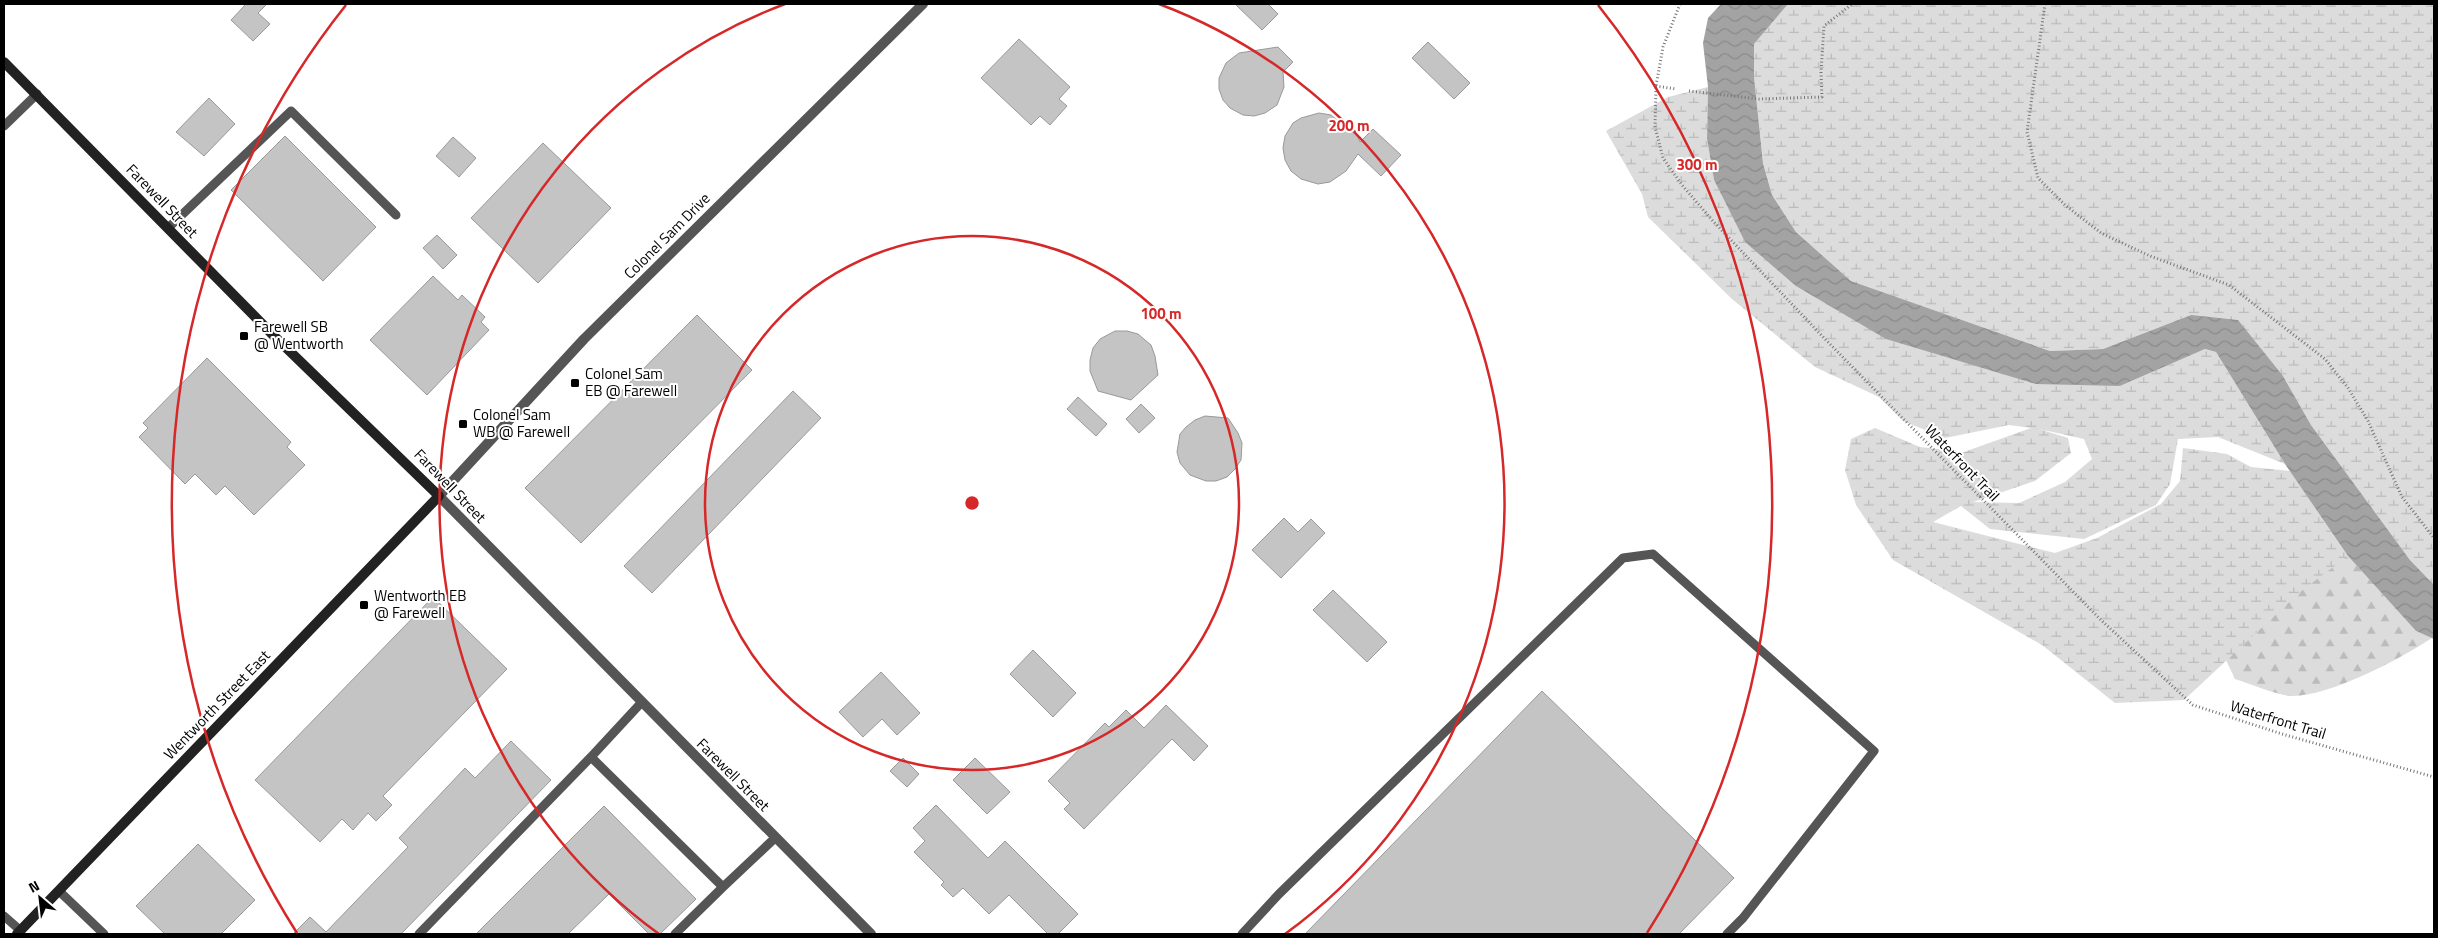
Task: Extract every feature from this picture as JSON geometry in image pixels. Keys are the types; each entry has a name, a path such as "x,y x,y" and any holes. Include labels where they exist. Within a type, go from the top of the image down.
{"main road":[{"name":"Farewell Street","path":"4,62 273,335 439,496"},
{"name":"Wentworth Street East","path":"19,932 439,496"}],"street":[{"name":"Colonel Sam Drive","path":"439,496 584,339 923,4"},
{"name":"Farewell Street","path":"439,496 872,934"}],"lane":[{"path":"4,126 37,94"},
{"path":"168,228 291,111 396,215"},
{"path":"1242,934 1278,894 1623,558 1653,554 1874,751 1743,918 1728,934"},
{"path":"419,934 642,703"},
{"path":"591,757 723,887"},
{"path":"675,934 775,838"},
{"path":"59,891 104,934"},
{"path":"4,916 19,932"}],"path":[{"name":"Waterfront Trail","path":"1680,4 1662,48 1656,86 1655,127 1663,158 1682,185 1825,338 2101,620 2193,705 2282,734 2434,778"},
{"path":"1689,91 1759,99 1822,97 1821,72 1824,26 1852,4"},
{"path":"2045,4 2027,132 2038,178 2065,205 2101,233 2150,256 2229,285 2325,359 2348,388 2368,421 2402,497 2434,538"},
{"path":"1656,86 1676,89"},
{"path":"1980,497 1988,489"}],"green space":[{"path":"1788,4 2434,4 2434,585 2410,560 2311,425 2283,376 2191,315 2103,349 2050,351 1851,281 1796,232 1772,195 1763,162 1754,77 1754,44"},
{"path":"1708,87 1707,139 1714,180 1745,242 2120,386 2205,349 2216,352 2285,464 2218,437 2178,439 2170,484 2156,505 2084,539 1990,529 1961,506 1933,522 2055,553 2097,538 2161,504 2180,481 2183,448 2227,454 2251,467 2290,471 2348,556 2300,592 2184,700 2115,703 2042,645 1893,560 1856,505 1845,470 1851,439 1875,428 1920,447 1964,452 2031,428 2009,425 1945,438 1903,421 1879,397 1815,367 1732,299 1648,217 1642,194 1606,131 1668,97","holes":["2039,429 2084,439 2092,459 2065,482 2019,503 1973,502 2035,481 2071,453 2068,438"]},
{"path":"2348,556 2416,631 2432,638 2364,675 2344,684 2307,695 2291,696 2271,692 2235,679 2225,658 2241,614"}],"water":[{"path":"1721,4 1788,4 1754,44 1754,77 1763,163 1772,195 1796,232 1851,281 2050,351 2103,349 2191,315 2238,320 2283,376 2311,425 2410,560 2434,585 2434,639 2416,631 2348,556 2285,464 2216,352 2205,349 2120,386 2036,384 1886,339 1796,286 1745,242 1714,180 1707,139 1708,87 1703,43 1708,18"}],"building":[{"path":"246,4 267,4 258,13 270,24 253,41 231,20"},
{"path":"1235,4 1268,4 1278,14 1262,30"},
{"path":"1019,39 1070,87 1059,99 1067,106 1050,125 1040,116 1031,125 981,78"},
{"path":"1428,42 1470,83 1454,99 1412,58"},
{"path":"1278,47 1293,62 1283,72 1284,87 1277,105 1265,113 1254,116 1243,115 1230,108 1223,100 1219,89 1219,78 1226,63 1239,53"},
{"path":"209,98 235,124 204,156 176,132"},
{"path":"1319,113 1331,115 1352,132 1355,130 1360,142 1373,129 1401,155 1381,176 1358,154 1346,171 1330,182 1318,184 1301,179 1291,171 1285,160 1283,148 1285,136 1293,123 1301,118"},
{"path":"285,136 376,227 323,281 231,190"},
{"path":"453,137 476,158 459,177 436,156"},
{"path":"543,143 611,208 538,283 471,218"},
{"path":"437,235 457,255 443,269 423,248"},
{"path":"433,276 458,300 462,295 485,317 481,322 489,330 427,395 370,340"},
{"path":"697,315 752,370 581,543 525,488"},
{"path":"1115,331 1127,331 1138,334 1151,345 1155,356 1158,375 1131,400 1098,391 1090,371 1093,348 1100,339"},
{"path":"207,358 291,442 287,447 305,465 254,515 225,486 216,495 195,474 185,484 139,437 148,428 143,423"},
{"path":"793,391 821,418 652,593 624,566"},
{"path":"1078,397 1107,424 1096,436 1067,409"},
{"path":"1141,404 1155,418 1139,433 1126,419"},
{"path":"1205,416 1228,418 1242,443 1241,460 1235,469 1227,477 1216,481 1206,481 1190,475 1180,463 1177,452 1180,434 1195,420"},
{"path":"1284,518 1298,532 1311,519 1325,533 1281,578 1252,550"},
{"path":"1333,590 1387,642 1367,662 1313,610"},
{"path":"433,597 507,669 383,796 392,805 376,821 368,813 353,830 342,819 320,842 255,780"},
{"path":"1033,650 1076,693 1053,717 1010,674"},
{"path":"881,672 920,713 897,735 882,719 863,737 839,712"},
{"path":"1542,691 1734,878 1679,934 1305,934"},
{"path":"1166,705 1208,746 1194,761 1172,739 1084,829 1064,809 1070,803 1048,781 1105,723 1109,727 1126,710 1144,728"},
{"path":"511,741 551,780 401,934 293,934 310,917 326,932 408,847 399,838 465,768 475,778"},
{"path":"903,758 919,774 907,787 890,771"},
{"path":"975,758 1010,792 987,814 953,780"},
{"path":"936,805 988,858 1005,841 1078,914 1058,934 1048,934 1009,895 989,914 963,888 953,897 941,885 944,882 914,852 925,841 913,828"},
{"path":"604,806 696,899 660,934 649,934 609,894 568,934 476,934"},
{"path":"198,844 255,900 221,934 165,934 136,906"}],"place":[{"name":"Farewell SB @ Wentworth","path":"244,336"},
{"name":"Colonel Sam EB @ Farewell","path":"575,383"},
{"name":"Colonel Sam WB @ Farewell","path":"463,424"},
{"name":"Wentworth EB @ Farewell","path":"364,605"}]}
